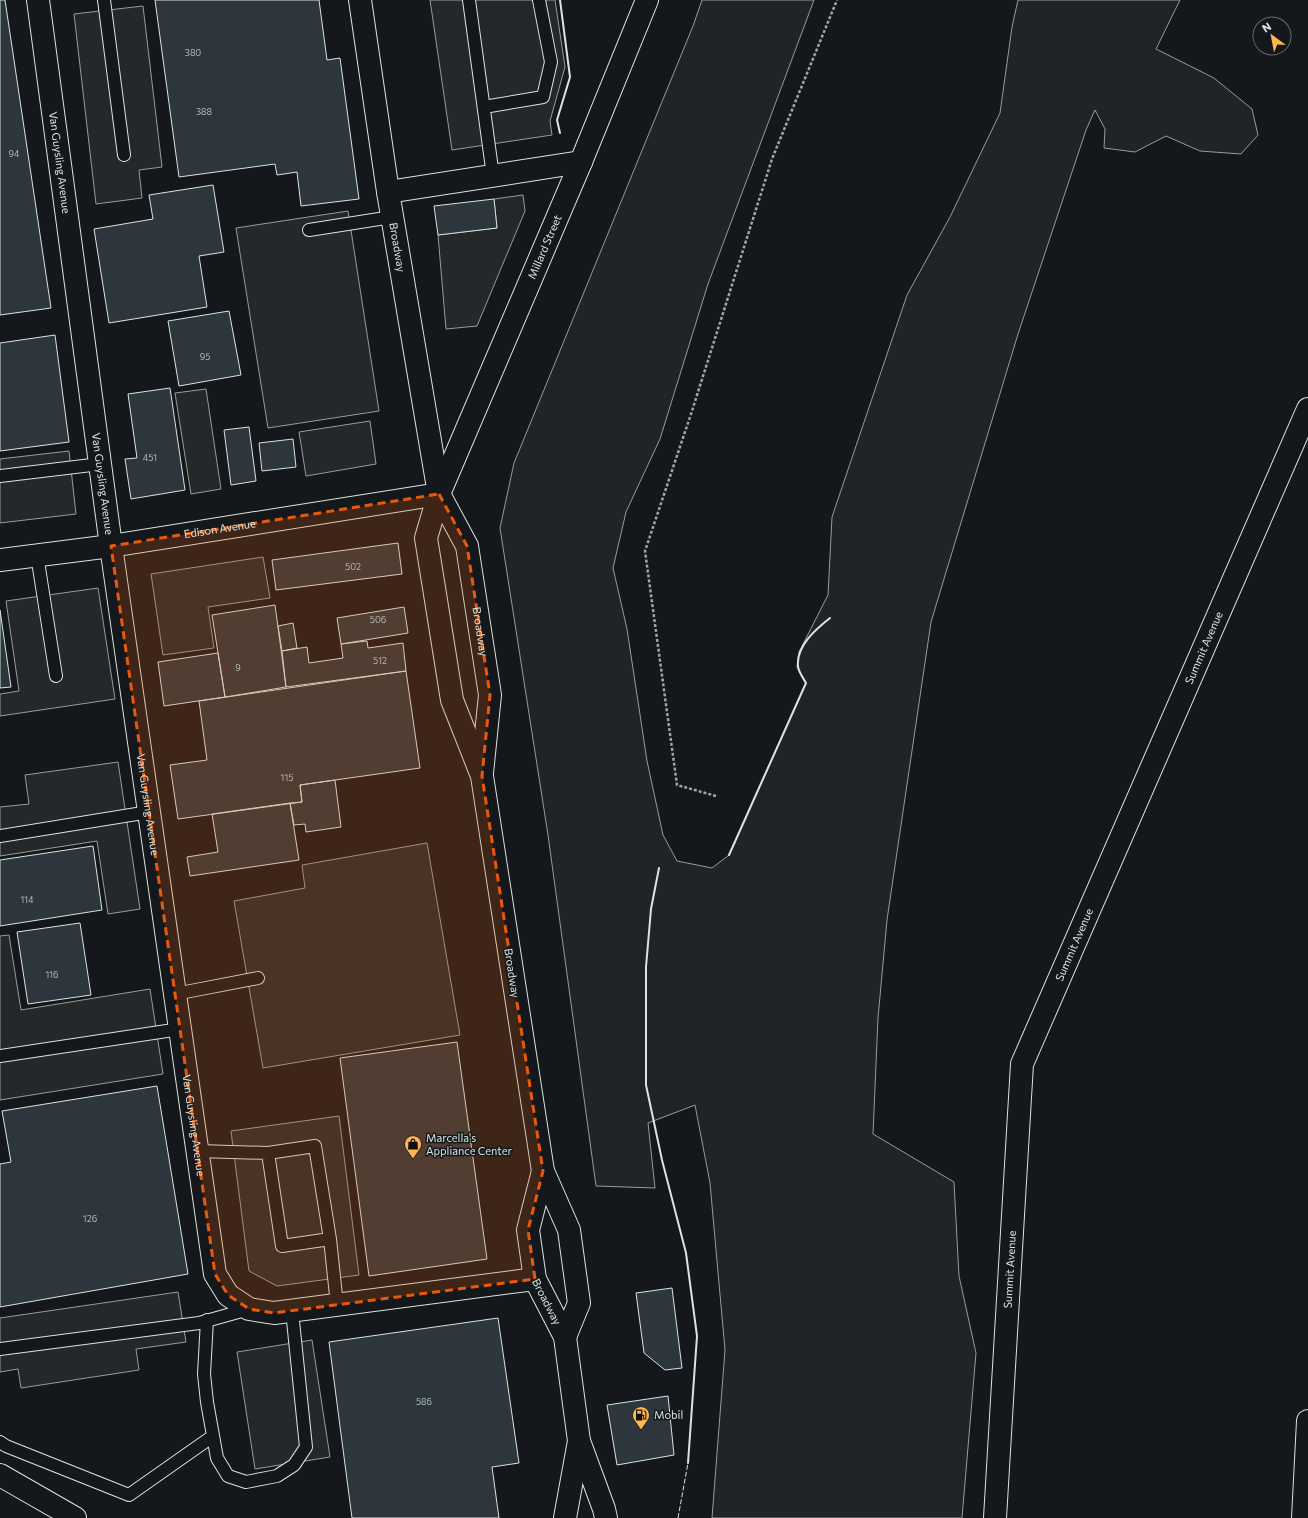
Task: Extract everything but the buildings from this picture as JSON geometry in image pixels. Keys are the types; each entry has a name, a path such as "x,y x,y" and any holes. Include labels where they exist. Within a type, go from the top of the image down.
{"main road":[{"name":"Van Guysling Avenue","path":"38,0 111,546 215,1274 228,1295 249,1309 274,1313 535,1279"},
{"name":"Broadway","path":"360,0 388,192 439,494 467,546 490,694 482,776"},
{"name":"Millard Street","path":"439,494 581,162 647,0"},
{"path":"388,192 581,162"},
{"name":"Summit Avenue","path":"995,1518 1022,1064 1308,409"},
{"name":"Broadway","path":"439,494 426,538 452,700 482,776 542,1171 568,1230 579,1303 565,1337"},
{"name":"Edison Avenue","path":"0,560 111,546 439,494"},
{"name":"Broadway","path":"542,1171 528,1230 535,1279 565,1337 579,1441 606,1518"},
{"path":"1303,1518 1308,1421"},
{"name":"Broadway","path":"565,1518 579,1441"},
{"path":"0,1475 76,1518"}],"lane":[{"path":"104,0 124,155"},
{"path":"469,0 493,176"},
{"path":"484,107 542,97 551,62 539,0"},
{"path":"309,230 392,217"},
{"path":"0,476 100,464"},
{"path":"37,555 56,676"},
{"path":"0,836 149,812"},
{"path":"175,994 258,978"},
{"path":"0,1056 180,1029"},
{"path":"198,1151 268,1153 315,1146 330,1239 337,1305"},
{"path":"268,1153 282,1246 330,1239"},
{"path":"0,1349 199,1323 249,1309"},
{"path":"207,1320 204,1374 217,1458 228,1476 246,1482 277,1476 294,1465 306,1447 292,1311"},
{"path":"0,1442 6,1446 129,1495 213,1436"}],"path":[{"path":"716,796 677,785 645,551 692,414 772,159 837,0"}],"highlighted area":[{"path":"439,494 467,546 490,695 482,776 543,1171 528,1230 535,1279 274,1313 249,1309 228,1295 215,1274 111,546"}],"shaded area":[{"path":"430,0 555,0 565,67 550,121 552,135 452,150"},
{"path":"702,0 814,0 708,284 660,439 626,512 613,568 627,629 647,761 663,835 677,861 712,868 729,855 806,683 797,667 799,652 828,595 832,517 907,295 950,217 1000,113 1012,27 1018,0 1180,0 1156,49 1214,78 1252,109 1258,135 1241,154 1200,151 1166,136 1135,152 1104,148 1105,129 1095,110 1086,130 1018,334 931,622 887,920 878,1018 873,1134 954,1182 959,1276 976,1353 962,1518 712,1518 725,1350 710,1183 695,1105 648,1123 655,1188 596,1186 548,835 500,528 514,463 693,26"},
{"path":"143,6 162,167 139,170 142,198 96,204 74,14"},
{"path":"523,195 525,211 477,326 446,329 438,235 497,228 494,199"},
{"path":"348,211 379,411 268,428 236,228"},
{"path":"206,389 221,489 191,494 175,393"},
{"path":"370,421 376,464 306,476 299,432"},
{"path":"69,451 76,514 0,523 0,459"},
{"path":"263,557 270,598 208,607 214,648 163,655 151,574"},
{"path":"98,588 115,699 0,716 0,694 19,691 6,601"},
{"path":"118,762 140,909 108,914 97,841 0,856 0,807 29,804 25,775"},
{"path":"427,843 460,1035 263,1068 234,901 305,888 302,865"},
{"path":"9,935 21,1010 150,989 163,1074 0,1100 0,936"},
{"path":"339,1116 359,1275 277,1286 249,1271 231,1131"},
{"path":"178,1292 186,1342 136,1349 139,1370 21,1388 18,1369 0,1372 0,1318"},
{"path":"312,1340 330,1457 255,1469 237,1352"}],"fence":[{"path":"678,1518 688,1463"}],"wall":[{"path":"560,0 570,77 557,120 560,133"},
{"path":"729,855 806,683 798,668 800,652 813,633 830,618"},
{"path":"659,868 651,909 646,967 646,1085 662,1160 686,1253 697,1336 688,1463"}],"place":[{"name":"Marcella's Appliance Center","path":"413,1159"},
{"name":"Mobil","path":"641,1430"}]}
